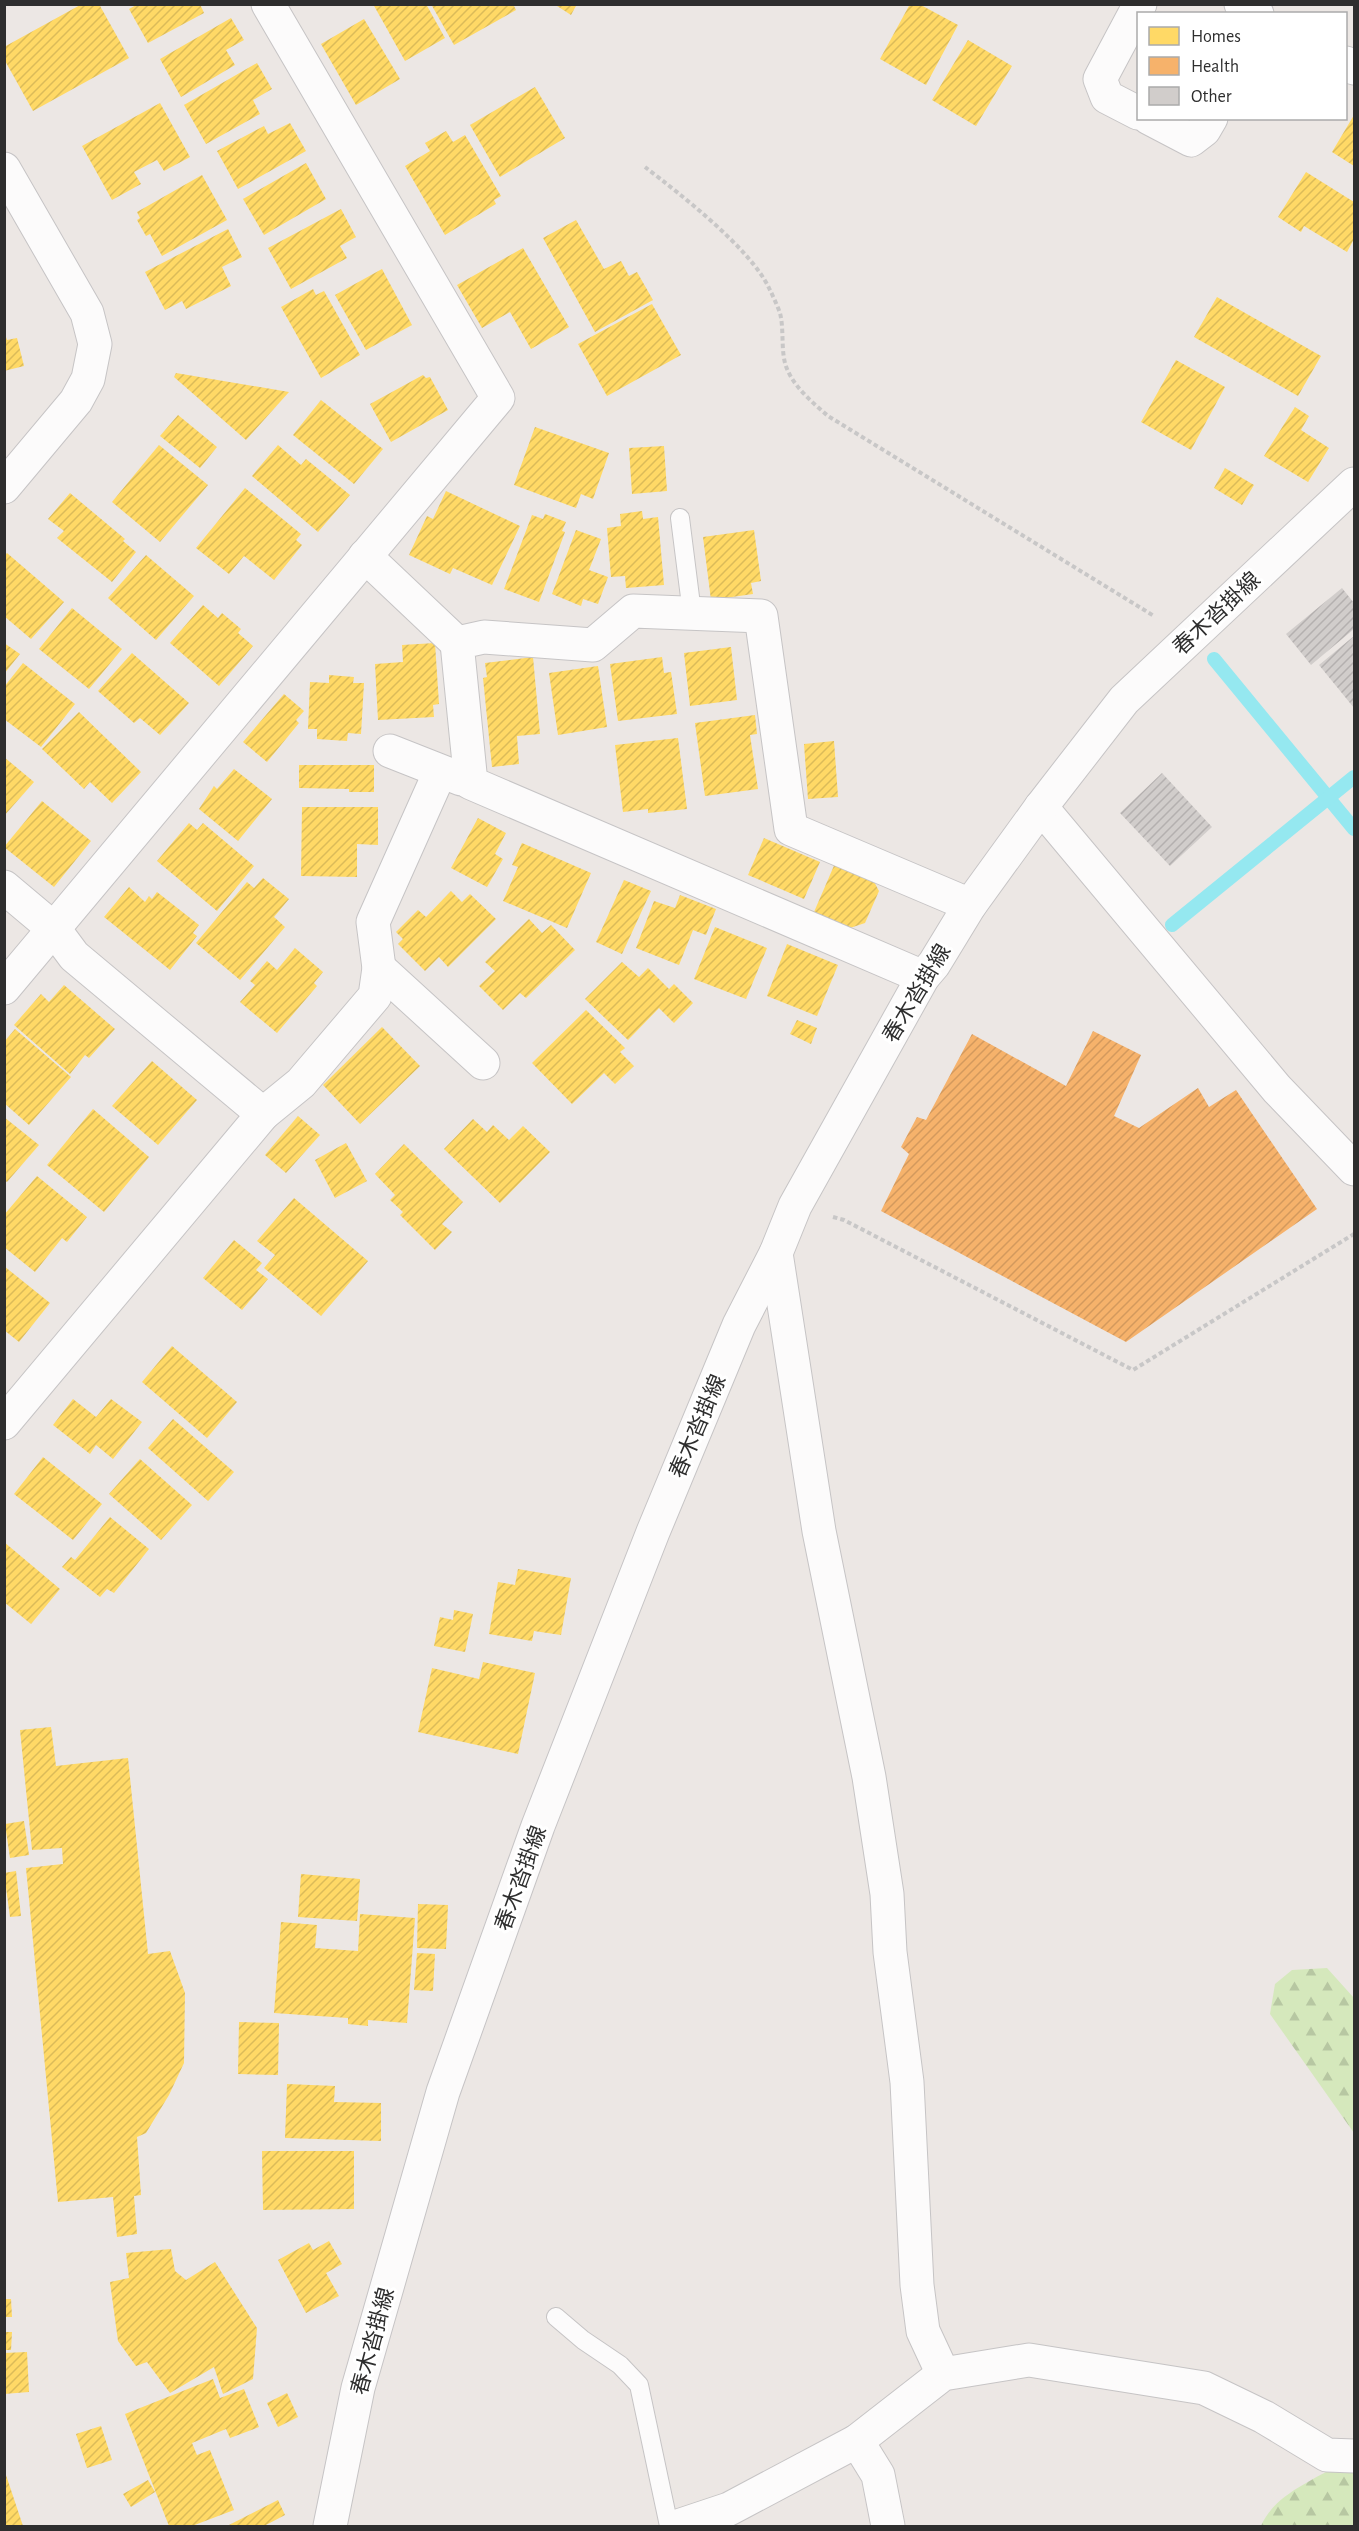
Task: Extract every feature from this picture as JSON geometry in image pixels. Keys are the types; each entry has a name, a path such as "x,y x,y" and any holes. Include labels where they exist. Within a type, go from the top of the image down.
{"street":[{"path":"4,988 498,398 268,4"},
{"path":"1137,112 1107,97 1100,80 1140,4"},
{"path":"1241,4 1254,12"},
{"path":"1153,120 1191,140 1204,130 1210,120"},
{"path":"4,169 87,313 95,344 88,379 76,401 4,487"},
{"name":"春木沓掛線","path":"330,2526 358,2388 443,2092 538,1826 652,1532 739,1325 776,1253 795,1206 923,977 934,964 970,905 1041,807 1124,700 1354,483"},
{"path":"365,556 458,643 471,783"},
{"path":"458,643 484,637 593,645 633,611 761,616 791,829 970,905"},
{"path":"390,751 471,783 923,977"},
{"path":"4,1423 263,1114 301,1083 375,996 379,968 373,922 440,772"},
{"path":"1041,807 1277,1089 1354,1169"},
{"path":"4,887 54,929 74,956 263,1114"},
{"path":"379,968 483,1063"},
{"path":"776,1253 819,1532 869,1777 887,1893 890,1952 907,2082 917,2285 923,2331 943,2374"},
{"path":"678,2526 729,2509 857,2441 943,2374 1029,2360 1204,2388 1264,2417 1327,2455 1354,2456"},
{"path":"857,2441 878,2475 888,2526"}],"lane":[{"path":"680,518 692,613"},
{"path":"556,2317 583,2340 620,2365 639,2385 669,2526"}],"path":[{"path":"645,167 684,197 725,235 768,285 780,314 785,364 792,379 806,396 828,416 1190,637"},
{"path":"795,1206 844,1220 1133,1370 1354,1234"}],"green space":[{"path":"1327,1968 1354,1998 1354,2133 1270,2014 1275,1984 1292,1970"},
{"path":"1340,2464 1354,2465 1354,2526 1261,2526 1267,2515 1284,2497"}],"building: Homes":[{"path":"82,4 99,4 129,58 33,111 4,59 4,47"},
{"path":"138,4 200,4 204,13 148,43 129,9"},
{"path":"373,4 426,4 445,38 405,61"},
{"path":"431,4 513,4 516,10 454,45"},
{"path":"554,4 577,4 571,15"},
{"path":"910,4 919,4 958,25 926,85 880,59"},
{"path":"231,18 244,40 226,50 235,65 181,97 160,59"},
{"path":"364,19 400,79 356,105 321,44"},
{"path":"968,40 1012,66 976,126 932,100"},
{"path":"257,63 272,89 253,100 260,114 206,144 184,105"},
{"path":"535,87 565,138 500,177 470,125"},
{"path":"160,103 190,157 164,171 157,160 134,172 141,184 112,200 82,146"},
{"path":"1354,115 1354,166 1332,152"},
{"path":"290,123 306,151 238,189 217,151 264,126 268,134"},
{"path":"446,131 453,142 465,135 501,196 494,200 496,204 445,235 405,166 430,151 425,143"},
{"path":"306,163 326,199 264,235 243,199"},
{"path":"1306,172 1354,202 1354,239 1347,252 1304,226 1301,232 1278,217"},
{"path":"202,175 227,220 162,256 150,234 146,236 137,220 140,218 137,212"},
{"path":"341,209 356,237 340,246 347,258 291,289 268,248"},
{"path":"576,220 604,269 621,261 629,276 637,272 653,300 595,332 543,238"},
{"path":"228,229 242,257 222,267 231,286 186,309 182,301 165,310 145,272"},
{"path":"523,248 569,327 531,349 510,312 482,328 457,285"},
{"path":"382,269 412,325 366,350 335,295"},
{"path":"313,289 316,295 324,291 360,355 321,378 281,307"},
{"path":"1217,297 1321,356 1298,396 1194,337"},
{"path":"652,304 681,355 607,396 578,344"},
{"path":"5,334 7,340 17,338 24,366 4,371"},
{"path":"1176,360 1225,387 1191,450 1141,422"},
{"path":"176,373 289,392 246,440 174,377"},
{"path":"423,375 426,378 430,377 448,410 391,442 370,404"},
{"path":"321,400 383,449 354,484 293,435"},
{"path":"1295,407 1309,416 1301,430 1329,448 1308,482 1264,456"},
{"path":"178,415 217,447 200,468 160,436"},
{"path":"535,427 609,453 593,499 581,494 576,508 514,485"},
{"path":"159,445 208,485 160,542 112,502"},
{"path":"278,445 301,465 306,459 350,495 318,532 252,476"},
{"path":"664,446 667,491 632,494 629,448"},
{"path":"1225,468 1254,485 1242,505 1214,488"},
{"path":"245,488 301,534 296,540 302,545 274,580 244,556 229,574 196,548"},
{"path":"446,491 520,526 492,585 453,568 450,574 409,555 427,516 433,519"},
{"path":"70,493 125,539 123,541 136,552 112,582 57,538 64,531 48,519"},
{"path":"642,511 643,519 658,517 664,585 626,588 625,576 611,577 607,528 621,526 620,514"},
{"path":"545,514 566,522 562,531 565,532 539,602 504,589 532,515 543,519"},
{"path":"576,530 601,539 589,570 608,577 598,604 583,599 581,606 552,594"},
{"path":"754,530 761,581 751,583 753,594 711,600 703,537"},
{"path":"7,553 64,602 31,639 4,616 4,556"},
{"path":"146,555 194,596 156,640 108,598"},
{"path":"203,605 218,618 222,613 241,629 238,633 253,646 219,686 170,643"},
{"path":"72,608 122,649 89,689 39,649"},
{"path":"4,643 20,654 4,674"},
{"path":"435,643 439,704 433,705 434,717 378,720 375,664 403,662 402,645"},
{"path":"731,647 737,700 690,706 684,653"},
{"path":"132,653 189,703 160,735 140,718 134,723 98,691"},
{"path":"533,657 540,734 517,736 519,764 492,767 483,678 487,677 485,663"},
{"path":"662,657 664,673 671,672 677,714 618,721 610,664"},
{"path":"23,663 75,704 41,747 4,719 4,687"},
{"path":"598,666 607,727 558,735 549,673"},
{"path":"329,675 354,677 353,683 364,683 361,734 348,733 347,741 317,739 317,729 308,729 310,682 329,683"},
{"path":"284,694 304,711 296,720 299,723 267,762 243,742"},
{"path":"79,712 141,772 112,803 90,782 84,789 42,749"},
{"path":"755,715 757,734 750,735 758,789 705,796 695,723"},
{"path":"678,738 687,809 648,813 648,809 623,812 615,745"},
{"path":"834,741 838,797 808,799 804,744"},
{"path":"4,757 34,782 4,816"},
{"path":"299,765 374,765 374,792 299,788"},
{"path":"234,769 272,799 238,841 199,809 214,786 217,789"},
{"path":"42,801 91,841 54,887 4,847"},
{"path":"302,807 378,807 378,845 357,844 357,877 301,876"},
{"path":"478,818 506,833 495,854 503,859 487,887 451,868"},
{"path":"189,823 197,830 203,823 254,866 217,911 157,861"},
{"path":"764,838 820,862 804,899 748,875"},
{"path":"522,843 591,873 567,928 503,901 518,867 512,865"},
{"path":"836,861 871,876 879,891 865,923 850,928 814,912"},
{"path":"263,878 289,899 274,917 285,927 240,980 196,943 247,882 254,888"},
{"path":"624,880 651,891 622,954 596,942"},
{"path":"129,887 145,902 149,896 152,899 157,892 199,925 193,933 197,936 170,970 104,917"},
{"path":"451,891 462,902 470,894 496,919 448,967 439,957 425,971 398,944 403,939 396,932 418,910 426,917"},
{"path":"680,895 716,909 706,935 693,930 679,965 636,948 654,901 675,908"},
{"path":"529,919 542,933 551,925 575,950 526,998 520,993 503,1010 479,986 495,971 485,962"},
{"path":"715,927 767,948 746,999 694,979"},
{"path":"787,944 838,965 817,1016 767,996"},
{"path":"295,948 323,972 314,983 317,986 277,1033 240,1002 255,985 250,981 267,961 277,970"},
{"path":"622,962 639,977 648,968 669,989 674,984 693,1003 674,1023 659,1008 628,1040 585,999"},
{"path":"64,985 115,1029 89,1058 85,1055 70,1074 14,1025 41,994 49,1002"},
{"path":"586,1010 625,1048 620,1052 634,1066 615,1084 604,1073 572,1104 532,1063"},
{"path":"797,1020 817,1028 811,1044 790,1034"},
{"path":"382,1027 420,1066 360,1124 323,1085"},
{"path":"15,1029 71,1077 29,1125 4,1103 4,1042"},
{"path":"152,1061 197,1100 158,1145 112,1106"},
{"path":"93,1109 149,1157 104,1212 47,1165"},
{"path":"298,1116 320,1135 286,1173 265,1155"},
{"path":"4,1117 39,1145 7,1182 4,1180"},
{"path":"473,1119 487,1132 493,1125 509,1140 523,1126 550,1152 500,1203 444,1149"},
{"path":"346,1143 367,1181 335,1198 315,1160"},
{"path":"404,1144 463,1202 442,1224 452,1232 435,1250 400,1215 403,1212 390,1200 395,1195 375,1174"},
{"path":"37,1176 87,1217 67,1242 62,1238 35,1272 4,1247 4,1215"},
{"path":"294,1198 368,1261 321,1316 264,1268 275,1255 257,1241"},
{"path":"234,1240 262,1263 256,1270 268,1279 242,1310 203,1278"},
{"path":"4,1266 50,1303 19,1342 4,1330"},
{"path":"172,1346 237,1402 207,1438 142,1382"},
{"path":"73,1399 96,1417 111,1399 142,1422 113,1459 96,1445 90,1454 53,1425"},
{"path":"173,1419 234,1472 208,1501 148,1448"},
{"path":"43,1457 102,1504 73,1540 14,1494"},
{"path":"140,1459 192,1505 161,1540 109,1494"},
{"path":"110,1517 149,1549 114,1593 107,1589 100,1597 62,1567 71,1557 75,1560"},
{"path":"4,1542 60,1589 31,1624 4,1602"},
{"path":"518,1569 571,1578 561,1635 534,1631 532,1641 489,1634 498,1582 515,1585"},
{"path":"454,1610 473,1614 465,1652 434,1646 440,1617 453,1620"},
{"path":"483,1662 535,1673 518,1754 418,1732 432,1668 479,1679"},
{"path":"51,1727 56,1766 128,1758 148,1954 170,1951 185,1993 184,2063 169,2095 146,2133 137,2137 141,2195 134,2196 137,2234 117,2237 113,2197 58,2202 26,1868 63,1864 62,1848 32,1850 20,1730"},
{"path":"24,1821 29,1855 10,1858 5,1824"},
{"path":"16,1871 21,1916 10,1917 4,1873"},
{"path":"301,1874 360,1879 357,1921 298,1917"},
{"path":"418,1904 448,1905 446,1949 417,1948"},
{"path":"360,1914 415,1918 407,2023 368,2020 368,2026 348,2024 348,2018 274,2013 281,1922 317,1925 315,1948 358,1951"},
{"path":"417,1953 435,1954 433,1991 414,1990"},
{"path":"239,2022 279,2023 278,2075 238,2074"},
{"path":"287,2084 335,2086 334,2102 381,2103 381,2141 285,2138"},
{"path":"262,2151 354,2151 354,2209 263,2210"},
{"path":"329,2241 342,2264 326,2273 339,2296 306,2313 278,2260 309,2243 313,2250"},
{"path":"171,2249 175,2271 186,2280 215,2262 257,2328 253,2379 223,2394 214,2367 170,2393 147,2362 136,2366 118,2341 110,2282 129,2278 126,2253"},
{"path":"4,2299 11,2299 12,2317 4,2317"},
{"path":"4,2332 12,2332 11,2350 4,2350"},
{"path":"27,2352 29,2392 4,2394 4,2353"},
{"path":"213,2379 220,2398 244,2389 259,2427 230,2438 226,2429 192,2443 197,2455 210,2450 234,2510 192,2526 169,2526 125,2414"},
{"path":"287,2393 298,2417 278,2427 267,2403"},
{"path":"101,2426 112,2460 87,2468 76,2434"},
{"path":"5,2472 23,2526 4,2526"},
{"path":"148,2480 155,2492 131,2507 123,2494"},
{"path":"278,2500 285,2515 264,2526 227,2526"}],"building: Health":[{"path":"1093,1031 1141,1055 1114,1116 1139,1128 1198,1088 1209,1107 1236,1090 1317,1209 1126,1342 881,1211 909,1154 901,1147 917,1117 926,1120 972,1034 1066,1086"}],"building: Other":[{"path":"1342,588 1354,603 1354,629 1311,665 1286,634"},
{"path":"1354,636 1354,708 1319,665"},
{"path":"1162,773 1212,827 1170,866 1120,813"}],"waterway":[{"path":"1214,659 1354,829"},
{"path":"1172,925 1354,777"}]}
